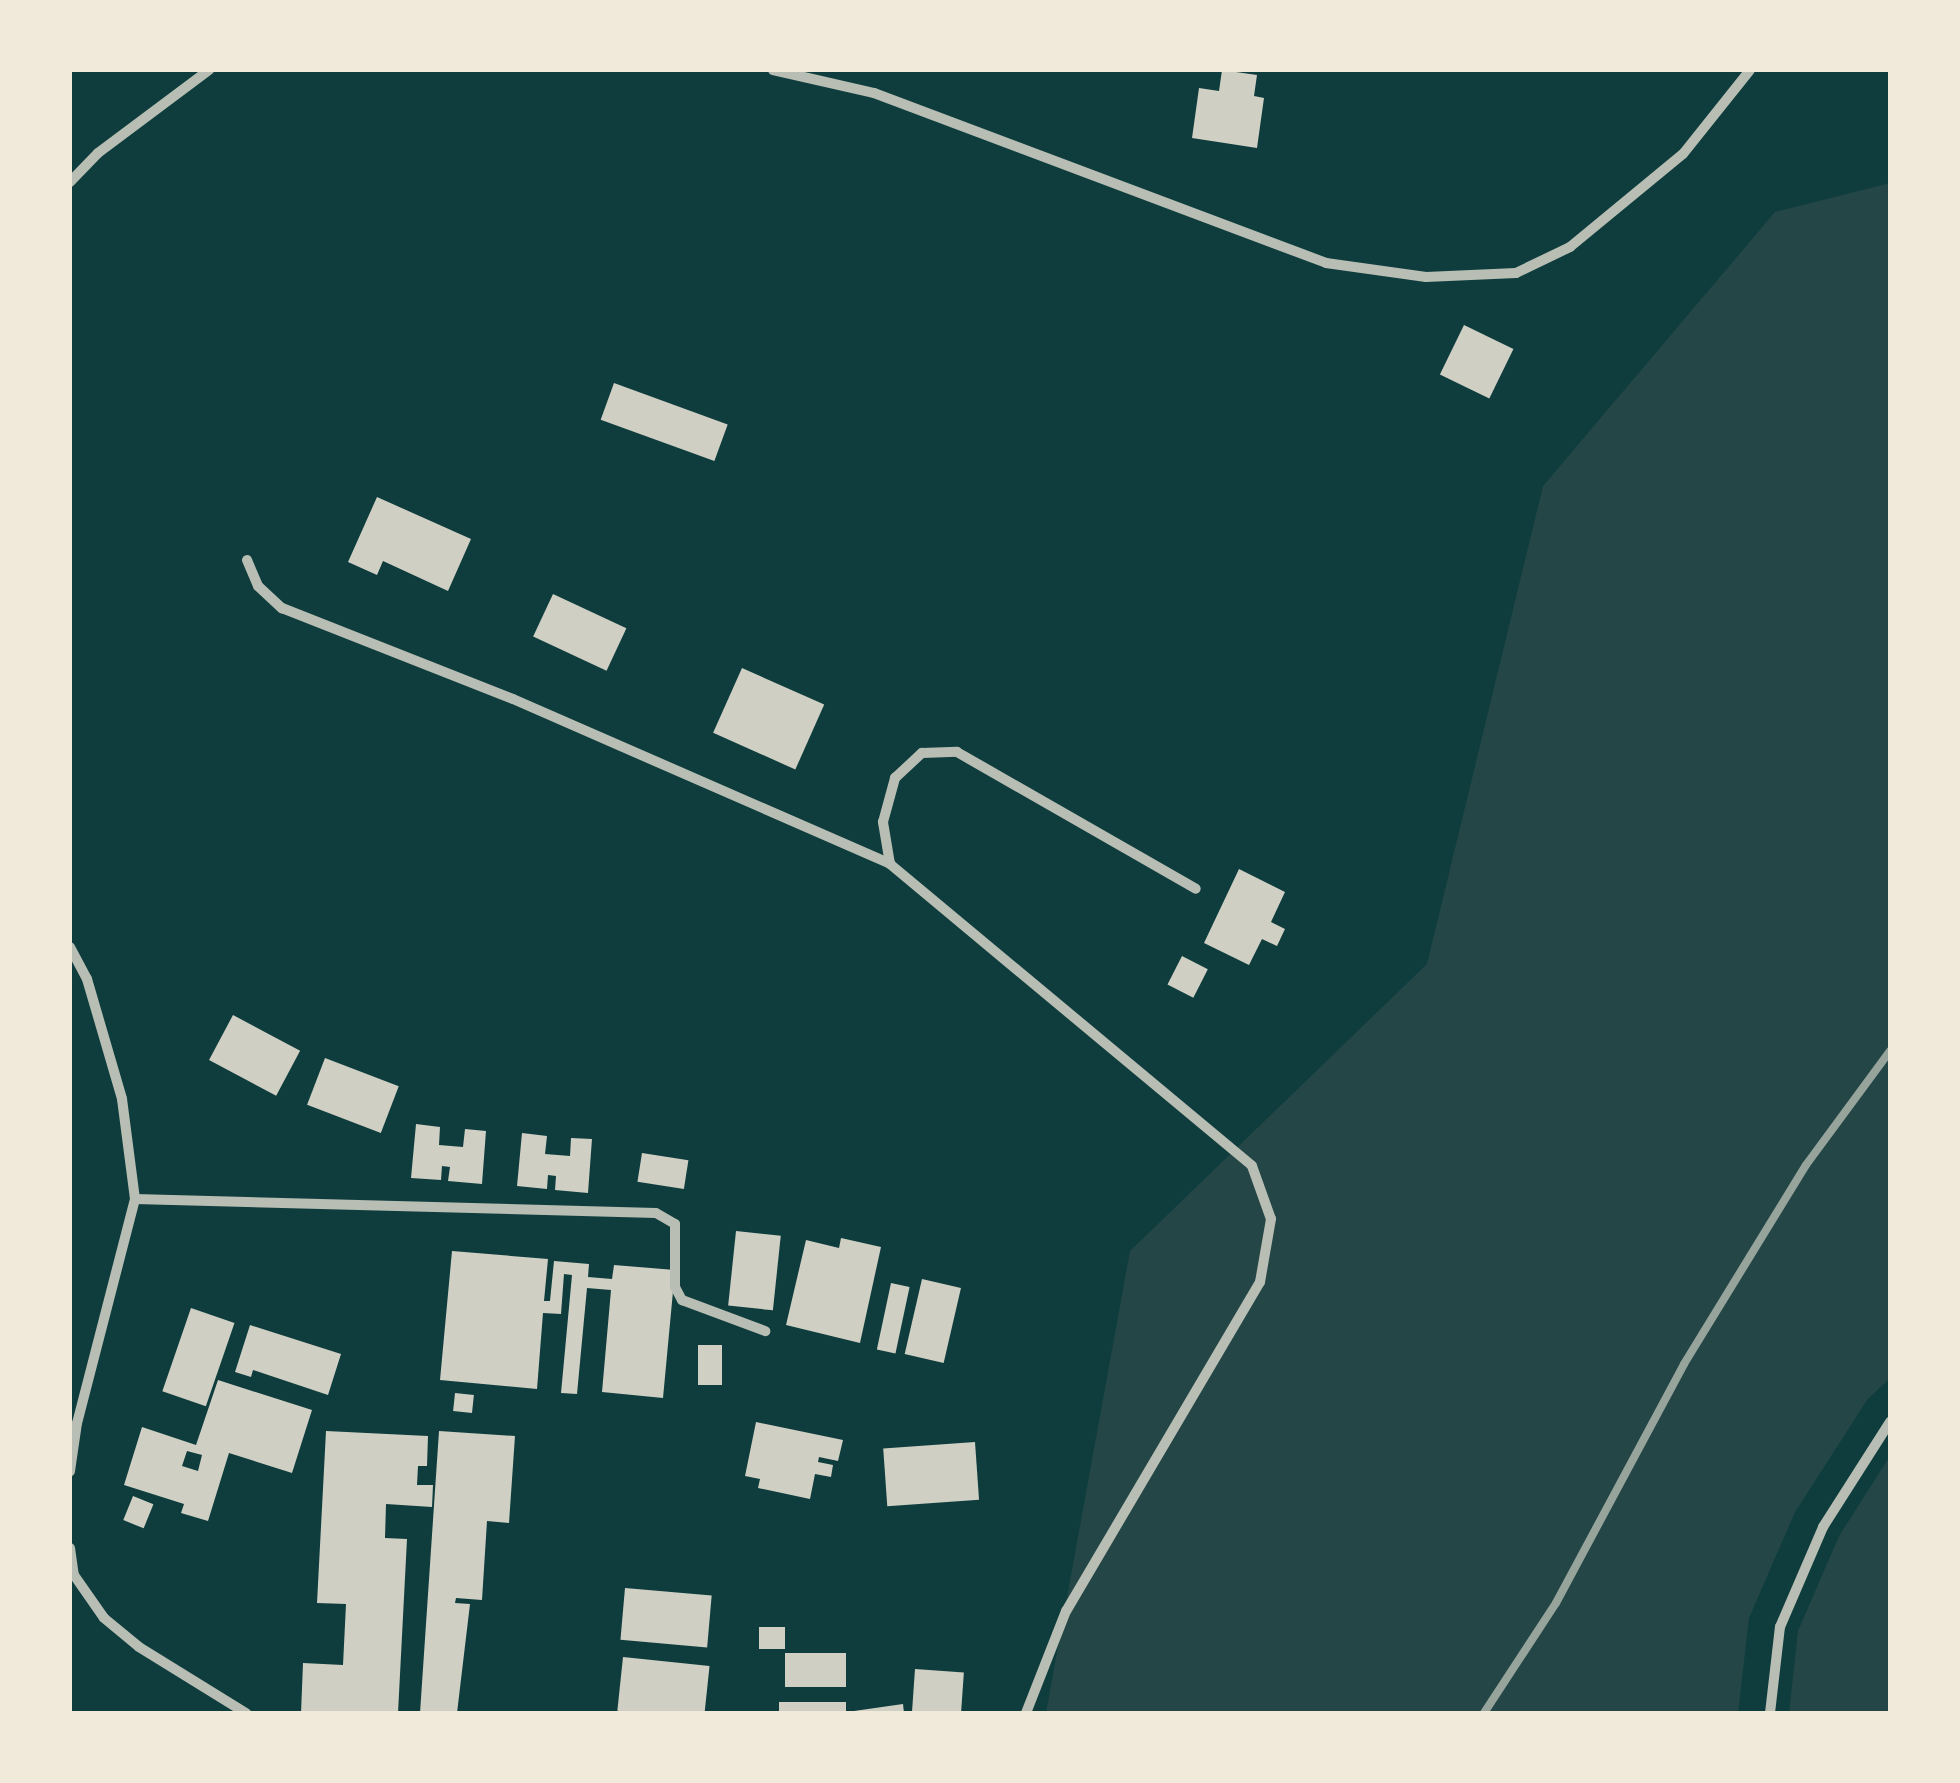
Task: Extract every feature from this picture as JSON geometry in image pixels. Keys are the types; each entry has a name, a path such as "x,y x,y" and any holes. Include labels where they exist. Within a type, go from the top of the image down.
{"street":[{"path":"70,182 98,153 209,70"},
{"path":"773,70 874,93 1326,263 1426,276 1516,272 1570,247 1682,154 1750,70"},
{"path":"248,560 258,586 282,608 513,699 890,864 1252,1166 1271,1219 1260,1282 1066,1610 1026,1713"},
{"path":"890,864 884,822 895,778 922,754 957,752 1196,889"},
{"path":"70,947 86,979 122,1099 135,1199 77,1424 70,1471"},
{"path":"135,1199 656,1213 675,1224 675,1287 682,1300 765,1332"},
{"path":"1770,1713 1780,1626 1823,1527 1890,1422"},
{"path":"70,1548 74,1575 104,1618 139,1646 246,1713"}],"shaded area":[{"path":"1890,183 1890,1378 1867,1400 1795,1512 1749,1618 1738,1713 1046,1713 1130,1251 1427,964 1543,486 1775,212"},
{"path":"1890,1456 1890,1713 1789,1713 1798,1631 1839,1536"}],"building":[{"path":"1222,70 1257,75 1254,96 1264,98 1257,148 1192,138 1199,88 1219,91"},
{"path":"1464,325 1513,349 1489,399 1440,374"},
{"path":"614,383 728,424 714,461 601,420"},
{"path":"377,497 471,539 448,591 383,561 377,575 348,562"},
{"path":"553,594 626,628 607,671 533,637"},
{"path":"742,668 824,705 795,769 713,733"},
{"path":"1239,869 1285,892 1271,922 1285,929 1277,946 1262,939 1249,965 1204,943"},
{"path":"1182,956 1208,969 1193,998 1167,985"},
{"path":"233,1015 300,1051 276,1096 209,1060"},
{"path":"325,1058 399,1086 381,1133 307,1105"},
{"path":"416,1124 440,1127 439,1145 463,1147 465,1129 486,1131 482,1184 448,1181 450,1167 442,1166 441,1180 411,1178"},
{"path":"522,1133 547,1136 545,1154 570,1156 571,1138 592,1139 588,1193 555,1190 556,1176 548,1175 547,1189 517,1186"},
{"path":"642,1153 688,1160 684,1189 637,1182"},
{"path":"736,1231 781,1236 773,1310 728,1306"},
{"path":"841,1238 881,1247 860,1343 786,1325 806,1240 839,1248"},
{"path":"452,1251 548,1259 544,1301 550,1301 554,1261 589,1264 588,1277 612,1279 614,1265 675,1270 663,1398 602,1392 611,1290 587,1288 577,1394 561,1393 572,1275 564,1274 561,1314 543,1313 537,1389 440,1380"},
{"path":"922,1279 961,1288 944,1363 905,1354"},
{"path":"891,1283 910,1287 895,1353 877,1350"},
{"path":"191,1308 234,1323 206,1406 162,1391"},
{"path":"250,1325 341,1354 328,1395 253,1370 251,1377 235,1372"},
{"path":"698,1345 722,1345 722,1385 698,1385"},
{"path":"218,1380 312,1410 292,1473 229,1453 208,1521 181,1513 184,1504 124,1485 142,1427 196,1445","holes":["187,1451 202,1455 198,1471 182,1466"]},
{"path":"455,1393 474,1395 472,1413 453,1411"},
{"path":"756,1422 843,1440 838,1461 819,1457 818,1462 833,1465 831,1477 815,1474 810,1499 758,1488 760,1479 745,1476"},
{"path":"326,1431 428,1436 427,1466 418,1466 417,1485 433,1485 432,1507 386,1504 385,1538 407,1539 398,1713 301,1713 303,1663 343,1665 346,1604 317,1603"},
{"path":"439,1431 515,1436 509,1523 487,1521 482,1600 456,1598 455,1603 470,1604 457,1713 420,1713"},
{"path":"975,1442 979,1500 887,1506 883,1448"},
{"path":"133,1496 153,1504 144,1528 123,1520"},
{"path":"625,1588 712,1596 707,1647 620,1640"},
{"path":"759,1627 785,1627 785,1649 759,1649"},
{"path":"785,1653 846,1653 846,1687 785,1687"},
{"path":"623,1657 710,1666 705,1713 617,1711"},
{"path":"915,1669 964,1672 961,1713 912,1713"},
{"path":"779,1702 846,1702 846,1713 779,1713"},
{"path":"903,1704 904,1713 854,1711"}],"railway":[{"path":"1484,1713 1556,1603 1684,1364 1806,1165 1890,1051"}]}
